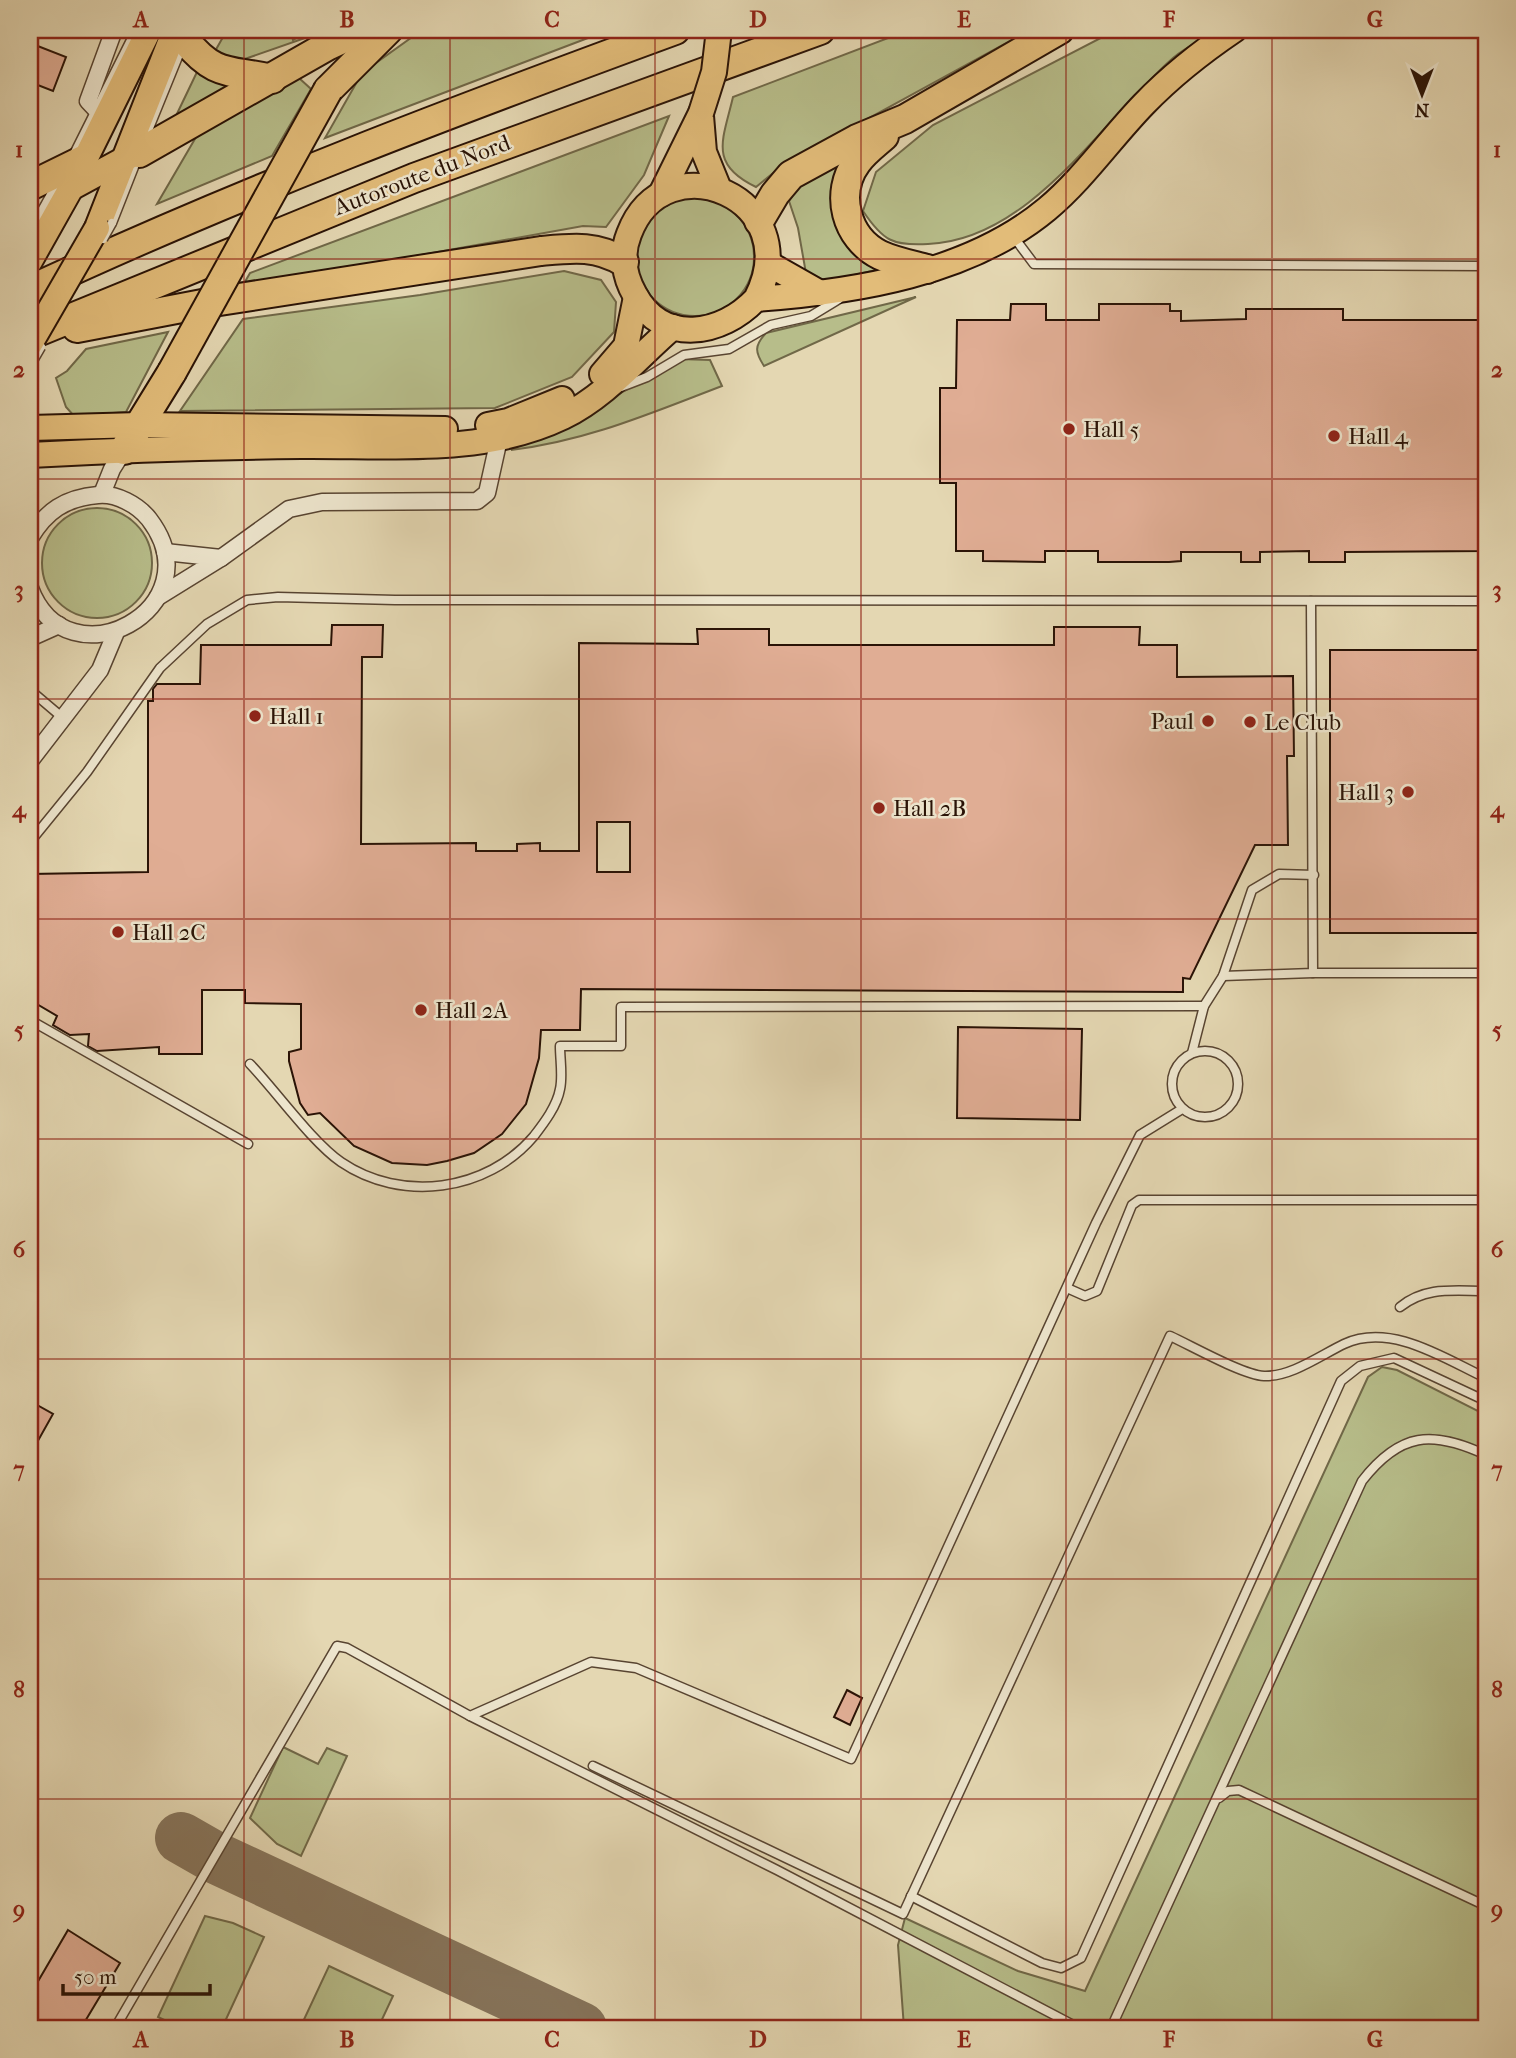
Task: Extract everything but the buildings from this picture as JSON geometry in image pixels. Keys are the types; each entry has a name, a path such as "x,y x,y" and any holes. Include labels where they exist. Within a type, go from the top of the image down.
{"highway":[{"path":"133,155 327,46 361,30"},
{"path":"124,450 172,372 328,90 388,30"},
{"name":"Autoroute du Nord","path":"30,290 144,237 323,163 675,30"},
{"name":"Autoroute du Nord","path":"30,336 414,178 820,30"},
{"path":"759,221 775,194 791,175 857,139 905,119 1059,30"},
{"path":"183,32 210,66 233,75 272,79"},
{"path":"905,119 857,162 846,184 845,206 852,229 869,248 891,259 927,269"},
{"path":"30,187 73,172"},
{"path":"30,336 213,302 541,251 583,247 606,251 624,262"}],"main road":[{"path":"31,259 100,114 149,30"},
{"path":"661,194 701,113 714,72 719,30"},
{"path":"757,299 820,293 927,269 974,253 1011,234 1049,208 1166,83 1234,30"},
{"path":"30,345 105,226 183,32"},
{"path":"701,113 704,152 719,189"},
{"path":"73,172 133,155"},
{"path":"700,185 719,189 742,202 759,221 768,242 769,264 765,282 757,299 740,316 720,327 696,331 673,327 652,315 636,298 624,262 626,242 633,223 645,207 661,194 680,187 700,185"},
{"path":"769,264 820,293"},
{"path":"33,424 458,430 508,421 567,397 605,372 626,346 636,298"},
{"path":"30,455 124,450 427,446 499,439 527,432 565,416 598,396 673,327"}],"street":[{"path":"100,114 88,102 114,30"},
{"path":"30,588 44,613 59,625 77,632 97,635 116,632 133,624 158,597 221,558 289,509 322,502 477,501 487,494 499,439"},
{"path":"102,494 112,469 124,450"},
{"path":"30,538 42,518 60,504 102,494 126,501 145,513 158,531 165,552 166,575 158,597"},
{"path":"165,552 221,558"},
{"path":"30,638 59,625"},
{"path":"30,761 100,670 116,632"}],"lane":[{"path":"100,114 135,30"},
{"path":"30,232 73,172"},
{"path":"81,278 105,226"},
{"path":"1011,234 1034,264 1486,266"},
{"path":"598,396 647,377 684,355 729,349 771,325 811,316 863,285"},
{"path":"30,366 63,311"},
{"path":"30,842 87,772 160,668 207,624 247,600 278,597 395,600 1486,601"},
{"path":"1311,601 1313,973"},
{"path":"30,690 63,718"},
{"path":"1192,1053 1204,1006 1223,976 1252,890 1279,874 1314,875"},
{"path":"1223,976 1486,973"},
{"path":"250,1064 340,1161 380,1182 427,1186 467,1181 496,1170 521,1152 545,1121 560,1090 560,1046 621,1046 621,1007 1204,1006"},
{"path":"30,1020 248,1144"},
{"path":"1210,1051 1226,1058 1237,1074 1237,1092 1227,1109 1210,1117 1191,1114 1182,1109 1176,1101 1171,1082 1178,1063 1192,1053 1210,1051"},
{"path":"471,1716 591,1662 636,1668 851,1759 1140,1135 1182,1109"},
{"path":"1067,1288 1085,1296 1097,1291 1132,1205 1139,1200 1486,1200"},
{"path":"1400,1307 1415,1295 1434,1290 1486,1291"},
{"path":"593,1766 903,1914 1170,1336 1264,1376 1297,1366 1360,1338 1392,1338 1422,1348 1486,1378"},
{"path":"911,1896 1042,1963 1061,1968 1081,1958 1341,1381 1360,1366 1394,1358 1486,1401"},
{"path":"1111,2028 1362,1481 1380,1458 1409,1443 1434,1437 1455,1440 1486,1455"},
{"path":"115,2028 337,1646 347,1648 471,1716 777,1870 1079,2028"},
{"path":"1216,1799 1228,1791 1240,1790 1486,1906"}],"green space":[{"path":"227,30 290,30 293,40 310,30 328,30 239,61 214,53"},
{"path":"422,30 609,30 325,138 362,73"},
{"path":"909,30 1030,30 783,165 756,187 731,169 725,160 723,138 733,97"},
{"path":"1116,30 1218,30 1173,58 1062,173 1032,200 1000,222 965,237 928,244 906,244 890,240 870,221 863,211 876,172 933,125"},
{"path":"197,72 234,84 174,120"},
{"path":"299,78 311,89 272,156 157,204 199,132"},
{"path":"669,116 644,175 606,227 583,226 242,287 250,273"},
{"path":"853,151 855,250 877,270 826,281 807,279 798,228 789,201 798,187"},
{"path":"695,198 728,208 744,224 754,257 744,290 728,306 695,316 662,306 646,290 636,257 646,224 662,208"},
{"path":"564,271 601,280 616,302 614,332 572,377 495,408 180,411 243,319 420,295"},
{"path":"916,297 764,366 759,357 758,345 766,333"},
{"path":"168,332 126,412 74,416 66,407 56,378 67,371 86,349"},
{"path":"679,359 710,360 722,386 592,433 511,450 612,398"},
{"path":"97,508 118,512 136,524 148,542 152,563 148,584 136,602 118,614 97,618 76,614 58,602 46,584 42,563 46,542 58,524 76,512"},
{"path":"1382,1367 1397,1370 1486,1415 1486,2028 904,2028 898,1945 905,1918 1018,1971 1085,1991 1368,1377"},
{"path":"283,1747 318,1764 327,1748 347,1756 301,1856 277,1844 250,1818"},
{"path":"205,1916 233,1923 264,1937 222,2028 181,2028 158,2017"},
{"path":"329,1966 393,1996 378,2028 300,2028"}],"taxiway":[{"path":"181,1838 216,1858 581,2028"}],"place":[{"name":"Hall 5","path":"1069,429"},
{"name":"Hall 4","path":"1334,436"},
{"name":"Hall 1","path":"255,716"},
{"name":"Paul","path":"1208,721"},
{"name":"Le Club","path":"1250,722"},
{"name":"Hall 3","path":"1408,792"},
{"name":"Hall 2B","path":"879,808"},
{"name":"Hall 2C","path":"118,932"},
{"name":"Hall 2A","path":"421,1010"}]}
